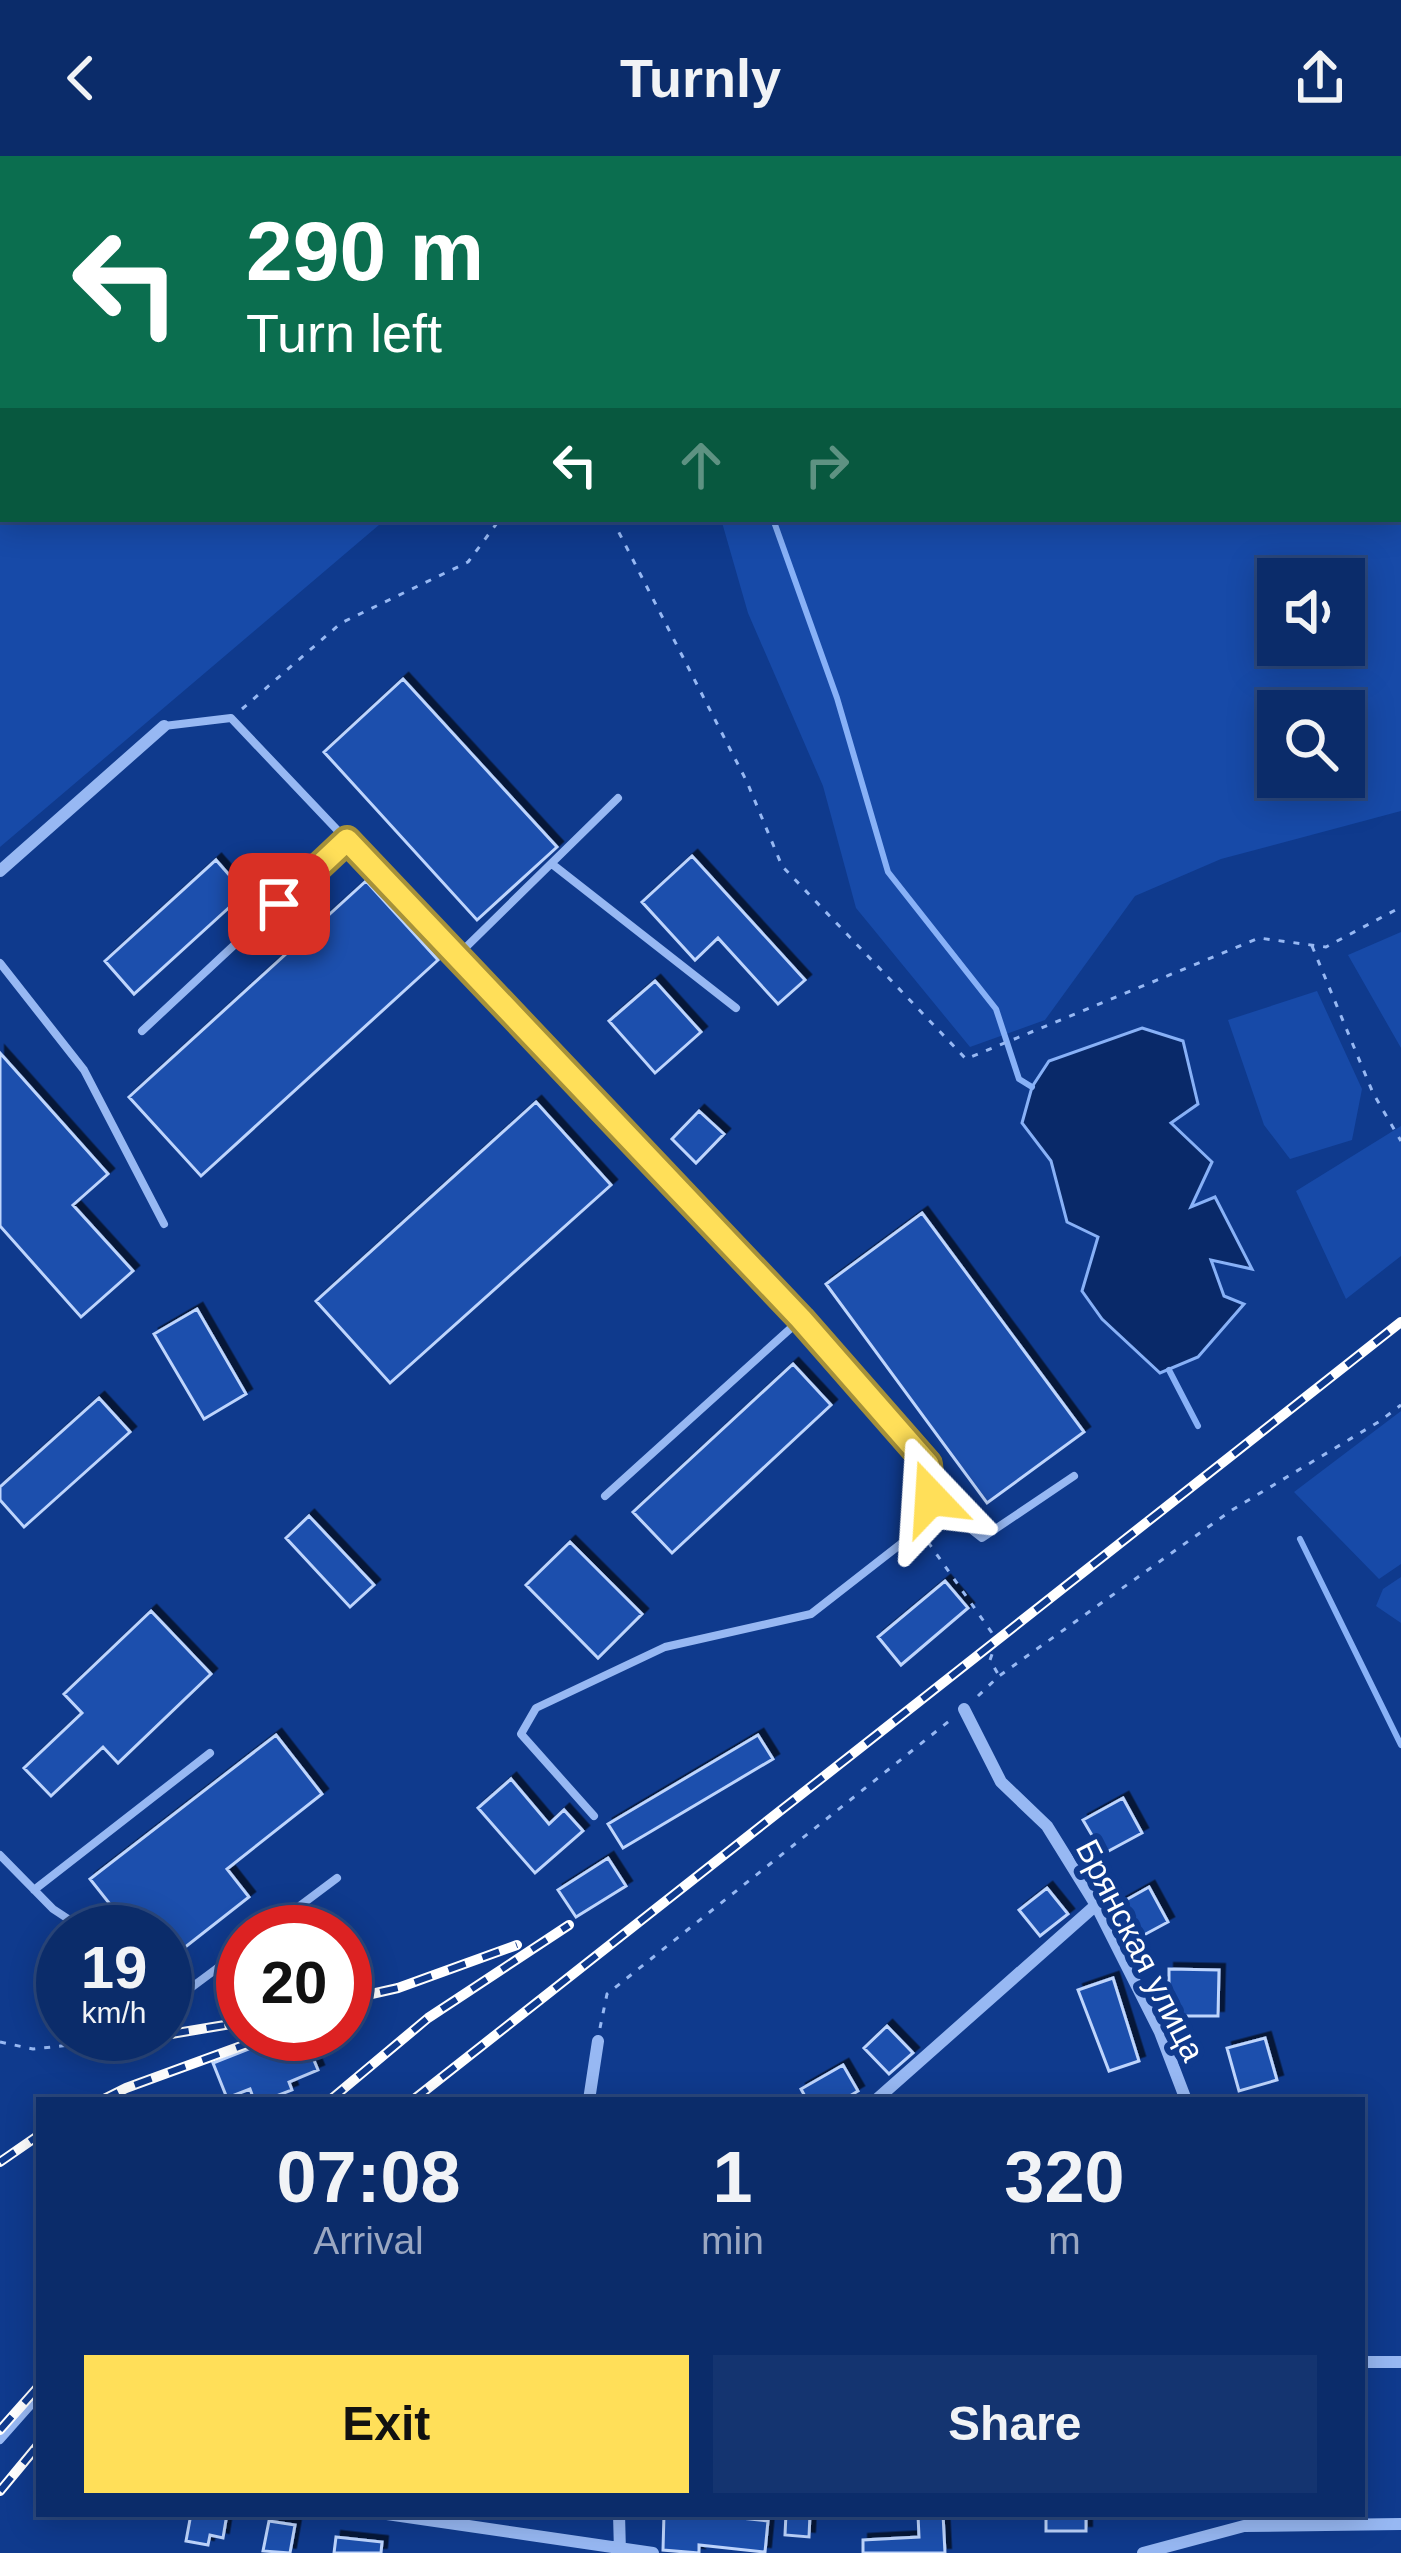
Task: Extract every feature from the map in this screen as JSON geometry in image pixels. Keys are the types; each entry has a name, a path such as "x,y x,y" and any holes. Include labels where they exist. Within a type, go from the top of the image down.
{"street":[{"path":"0,872 164,726"},
{"name":"Брянская улица","path":"964,1709 1001,1782 1047,1826 1096,1905 1160,2032 1185,2097"},
{"path":"880,2097 1096,1905"},
{"path":"589,2097 598,2041"},
{"path":"1365,2362 1401,2362"},
{"path":"406,2517 653,2553"},
{"path":"619,2517 620,2550"},
{"path":"1143,2553 1244,2526 1401,2524"}],"lane":[{"path":"164,726 231,718 801,1319 928,1464 931,1498 920,1529 811,1614 665,1647 536,1708 521,1735 594,1816"},
{"path":"457,956 619,798"},
{"path":"142,1031 347,840"},
{"path":"552,864 736,1008"},
{"path":"0,963 84,1070 164,1224"},
{"path":"605,1496 801,1319"},
{"path":"931,1498 982,1538 1074,1476"},
{"path":"34,1890 210,1753"},
{"path":"0,1856 48,1905"},
{"path":"302,1905 337,1878"},
{"path":"192,1988 216,1970"},
{"path":"0,2440 36,2399"}],"path":[{"path":"231,718 341,622 468,562 498,522"},
{"path":"615,522 747,782 782,866 966,1060 1259,938 1326,947 1401,907"},
{"path":"1312,945 1373,1093 1401,1141"},
{"path":"920,1529 997,1640 990,1660 999,1676"},
{"path":"0,2042 36,2050"}],"shaded area":[{"path":"0,522 382,522 0,847"},
{"path":"722,522 1401,522 1401,811 1221,859 1135,896 1045,1020 970,1047 856,908 823,786 748,613"},
{"path":"1401,932 1401,1048 1348,955"},
{"path":"1317,991 1362,1089 1352,1140 1290,1159 1264,1125 1228,1020"},
{"path":"1142,1028 1183,1041 1198,1104 1171,1123 1212,1162 1191,1207 1215,1197 1252,1269 1211,1260 1224,1296 1244,1304 1198,1357 1160,1373 1102,1319 1082,1291 1098,1237 1067,1222 1051,1161 1022,1123 1032,1087 1049,1061"},
{"path":"1401,1126 1401,1256 1346,1299 1296,1191"},
{"path":"1401,1411 1401,1564 1379,1579 1294,1492"},
{"path":"1401,1577 1401,1623 1376,1606 1383,1589"}],"building":[{"path":"403,679 557,847 477,920 324,752"},
{"path":"692,856 805,980 778,1004 718,938 695,960 642,902"},
{"path":"216,860 245,893 134,994 105,961"},
{"path":"366,881 438,960 201,1176 129,1097"},
{"path":"655,981 701,1032 655,1073 609,1021"},
{"path":"0,1053 108,1174 73,1205 133,1271 81,1317 0,1226"},
{"path":"536,1102 611,1185 390,1383 316,1301"},
{"path":"699,1111 724,1134 696,1163 672,1139"},
{"path":"922,1213 1084,1432 987,1503 826,1284"},
{"path":"197,1309 246,1394 204,1419 154,1334"},
{"path":"793,1364 831,1405 672,1553 633,1512"},
{"path":"99,1398 130,1432 24,1527 0,1500 0,1487"},
{"path":"309,1516 374,1585 350,1607 286,1538"},
{"path":"570,1542 642,1614 598,1658 526,1585"},
{"path":"945,1581 968,1608 901,1665 878,1637"},
{"path":"151,1611 211,1674 118,1763 103,1747 51,1796 24,1768 82,1713 64,1694"},
{"path":"276,1735 322,1794 227,1869 249,1897 239,1905 216,1905 216,1923 192,1942 192,1905 111,1905 90,1879"},
{"path":"758,1735 773,1759 623,1848 608,1824"},
{"path":"511,1779 549,1824 564,1810 583,1831 535,1873 478,1808"},
{"path":"1123,1798 1142,1833 1103,1854 1083,1820"},
{"path":"608,1858 626,1886 576,1917 558,1890"},
{"path":"1149,1887 1168,1922 1129,1943 1110,1909"},
{"path":"1047,1888 1068,1914 1040,1936 1019,1910"},
{"path":"1169,1969 1219,1970 1218,2016 1169,2016"},
{"path":"1113,1978 1139,2061 1109,2071 1078,1990"},
{"path":"887,2026 913,2053 889,2074 864,2048"},
{"path":"1265,2038 1277,2080 1239,2091 1227,2048"},
{"path":"218,2061 314,2061 318,2070 289,2082 292,2090 274,2097 253,2097 250,2089 227,2097 213,2063"},
{"path":"843,2065 858,2091 848,2097 805,2097 801,2089"},
{"path":"190,2517 226,2517 223,2538 210,2535 208,2545 186,2541"},
{"path":"664,2517 768,2521 765,2552 699,2545 699,2553 663,2550"},
{"path":"786,2517 810,2517 809,2537 785,2535"},
{"path":"918,2517 943,2517 945,2553 863,2553 863,2540 919,2537"},
{"path":"1046,2517 1086,2517 1086,2531 1046,2531"},
{"path":"269,2521 295,2525 290,2553 263,2551"},
{"path":"336,2537 382,2542 381,2553 334,2553"}],"waterway":[{"path":"774,522 837,698 888,872 996,1009 1019,1079 1032,1087"},
{"path":"1169,1370 1198,1426"},
{"path":"1300,1539 1401,1745"}],"railway":[{"path":"417,2097 1401,1322"},
{"path":"334,2097 428,2018 569,1925"},
{"path":"372,1994 517,1945"},
{"path":"192,2030 216,2026"},
{"path":"108,2097 216,2055"},
{"path":"0,2162 36,2137"},
{"path":"0,2430 36,2389"},
{"path":"0,2491 36,2448"}],"route":[{"path":"279,904 347,840 801,1319 928,1464 931,1498"}]}
